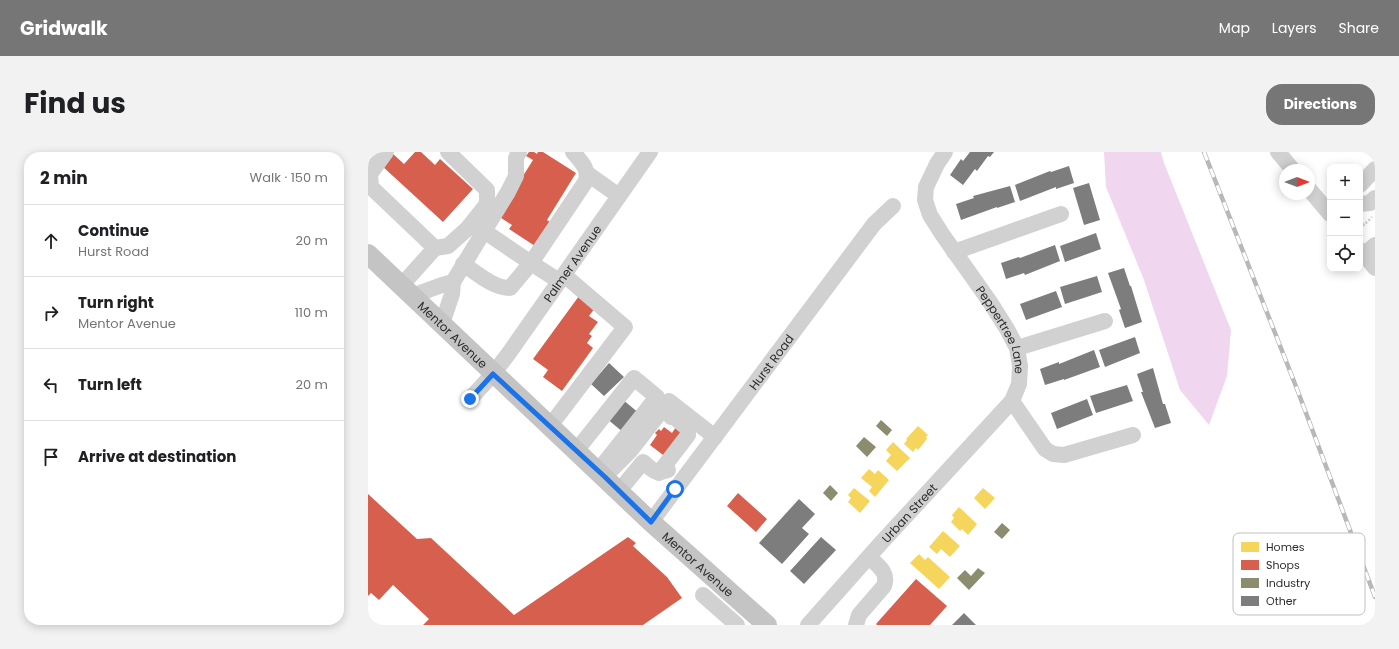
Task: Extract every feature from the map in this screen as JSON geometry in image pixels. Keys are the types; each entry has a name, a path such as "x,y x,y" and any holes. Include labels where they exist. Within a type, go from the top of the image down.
{"main road":[{"name":"Mentor Avenue","path":"368,254 651,522 768,625"}],"street":[{"path":"386,152 370,174 370,189 435,248"},
{"path":"407,291 435,248 448,246 466,229 487,204 487,190 448,152"},
{"path":"442,324 452,294 453,282 462,264 508,192 516,176 516,158 519,152"},
{"path":"573,152 584,166 588,174 619,196"},
{"name":"Palmer Avenue","path":"470,399 493,374 650,152"},
{"name":"Peppertree Lane","path":"945,152 937,164 926,187 926,200 930,215 954,252 990,302 1017,348 1020,366 1019,384 1012,401"},
{"path":"1278,152 1288,164"},
{"path":"1363,182 1375,169"},
{"path":"462,264 494,284 505,288 510,288 531,262 586,181 588,174"},
{"path":"1315,196 1327,210"},
{"path":"1363,204 1370,203 1375,198"},
{"name":"Hurst Road","path":"651,522 874,224 893,206"},
{"path":"954,252 1061,214"},
{"path":"466,229 481,235 562,278 625,327 550,426"},
{"path":"1366,250 1375,268"},
{"path":"407,291 453,282"},
{"path":"1017,348 1105,321"},
{"path":"576,451 634,378 656,397 608,480"},
{"path":"608,480 623,457 630,451 669,401 714,438"},
{"path":"1012,401 1045,449 1053,454 1064,455 1133,435"},
{"name":"Urban Street","path":"808,625 868,557 1012,401"},
{"path":"630,451 636,449 644,439 651,435 664,418 669,416 674,418 688,429 688,435 659,473"},
{"path":"630,451 655,472 659,473 669,470 701,427"},
{"path":"608,480 643,462"},
{"path":"856,625 859,616 884,586 886,581 883,570 868,557"},
{"path":"703,595 732,620 743,603"}],"path":[{"path":"1363,224 1364,225 1375,213"}],"shaded area":[{"path":"1104,152 1161,152 1164,163 1231,330 1227,376 1209,425 1180,390 1144,280 1106,187"}],"building: Homes":[{"path":"918,426 928,435 926,437 927,439 918,450 916,448 913,452 904,444 907,440 906,439"},
{"path":"893,442 910,458 897,471 886,461 891,455 886,450"},
{"path":"869,469 875,474 878,470 889,480 875,497 869,491 872,487 861,478"},
{"path":"854,488 870,501 860,513 848,502 851,498 848,495"},
{"path":"983,488 995,498 985,509 974,498"},
{"path":"959,507 977,524 968,535 962,529 960,531 951,522 954,518 952,515"},
{"path":"943,531 960,546 950,557 941,549 937,554 929,547"},
{"path":"919,554 925,560 928,557 950,577 939,589 910,563"}],"building: Shops":[{"path":"368,152 376,152 368,164"},
{"path":"415,152 421,152 435,165 440,159 473,189 443,222 381,165 392,153 404,164"},
{"path":"529,152 534,152 537,154 538,152 543,152 576,173 547,220 550,222 535,246 509,229 512,225 498,216 533,160 526,156"},
{"path":"579,296 595,308 589,316 598,322 589,334 592,336 587,343 593,348 562,391 543,377 548,370 533,359"},
{"path":"664,427 672,433 676,427 685,433 667,458 650,445 657,435 655,433 659,429 661,431"},
{"path":"738,493 767,519 756,532 727,506"},
{"path":"368,494 417,539 431,538 514,615 628,537 636,543 633,546 667,577 682,598 643,625 423,625 429,619 393,585 379,600 371,593 368,596"},
{"path":"916,579 947,606 930,625 877,625 876,624"}],"building: Industry":[{"path":"881,420 892,430 887,436 876,426"},
{"path":"864,437 876,447 867,457 856,446"},
{"path":"830,485 838,493 831,501 823,493"},
{"path":"1002,523 1010,530 1002,539 994,532"},
{"path":"978,568 985,573 969,590 957,578 965,570 971,576"}],"building: Other":[{"path":"970,152 994,152 990,157 988,156 977,171 975,169 963,185 950,175 961,159 963,161"},
{"path":"1069,166 1074,183 1056,189 1056,187 1020,201 1015,185 1050,171 1051,172"},
{"path":"1089,183 1100,220 1084,225 1073,188"},
{"path":"1010,186 1015,202 961,220 956,204 974,198 973,196"},
{"path":"1096,233 1101,249 1065,262 1060,246"},
{"path":"1055,245 1060,261 1025,275 1024,273 1006,279 1001,263 1019,257 1020,258"},
{"path":"1124,268 1142,322 1125,328 1119,310 1121,309 1108,273"},
{"path":"1097,276 1102,292 1065,304 1060,287"},
{"path":"1056,291 1062,307 1026,320 1020,304"},
{"path":"1135,337 1140,353 1105,367 1099,350"},
{"path":"1094,350 1100,367 1045,385 1040,369 1059,362 1059,364"},
{"path":"609,363 624,377 604,396 591,384"},
{"path":"1153,368 1163,404 1165,404 1171,423 1155,428 1141,392 1143,392 1137,374"},
{"path":"1127,385 1133,401 1096,413 1090,396"},
{"path":"622,399 640,414 624,433 606,418"},
{"path":"1087,399 1093,415 1057,429 1051,413"},
{"path":"799,499 815,514 802,528 809,534 782,564 759,543"},
{"path":"821,537 836,550 804,584 790,571"},
{"path":"964,613 976,625 952,625"}],"railway":[{"path":"1204,152 1297,389 1351,533"},
{"path":"1365,570 1375,597"}],"route":[{"path":"470,399 493,374 605,477 651,522 675,489"}]}
